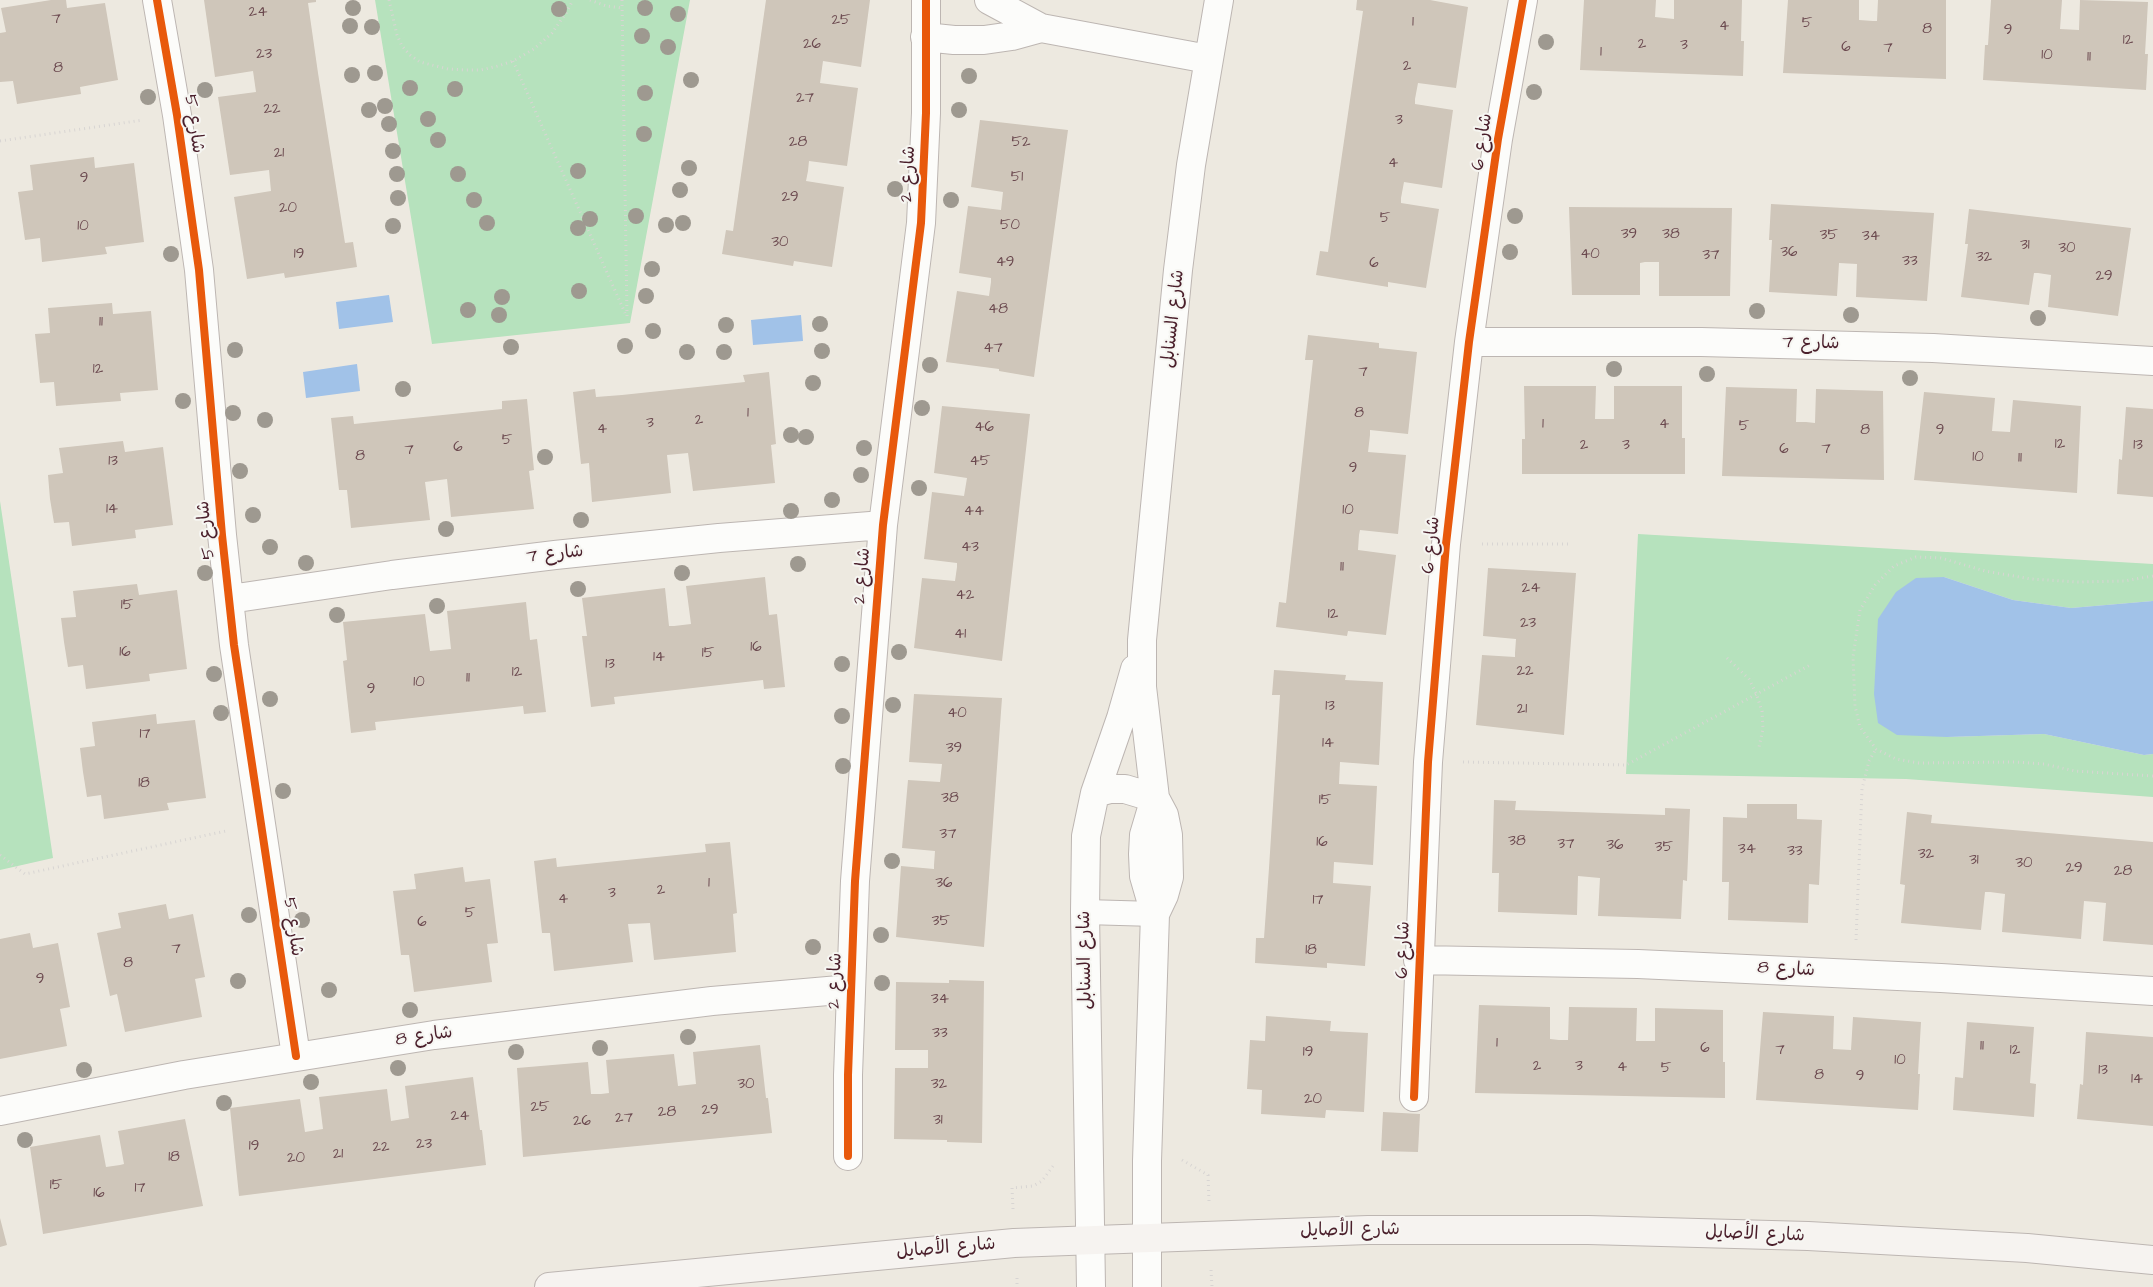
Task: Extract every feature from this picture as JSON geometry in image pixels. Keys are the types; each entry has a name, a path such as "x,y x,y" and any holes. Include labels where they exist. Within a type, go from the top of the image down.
{"main road":[{"name":"شارع الأصايل","path":"549,1287 1014,1243 1368,1230 1588,1230 1808,1236 2027,1248 2153,1260"}],"street":[{"name":"شارع 5","path":"157,0 177,115 199,270 234,645 296,1056"},
{"name":"شارع 2","path":"848,1156 855,881 883,525 921,223 926,113 926,0"},
{"path":"989,0 1041,28 1208,59"},
{"name":"شارع السنابل","path":"1147,1287 1147,1161 1155,914 1164,895 1169,877 1169,855 1164,815 1155,798 1142,687 1142,640 1178,270 1208,59 1219,0"},
{"name":"شارع 6","path":"1414,1097 1418,960 1428,762 1446,544 1469,342 1498,139 1523,0"},
{"path":"925,37 954,40 984,40 1012,36 1041,28"},
{"name":"شارع 7","path":"1469,342 1701,342 1933,348 2153,361"},
{"name":"شارع 7","path":"230,599 392,575 555,555 719,538 883,525"},
{"name":"شارع السنابل","path":"1092,1287 1085,912 1086,836 1095,793 1121,718 1142,640"},
{"path":"1095,793 1110,789 1125,789 1155,798"},
{"name":"شارع 8","path":"1418,960 1638,964 2067,984 2153,991"},
{"name":"شارع 8","path":"0,1111 184,1075 434,1035 573,1016 851,989"}],"lane":[{"path":"1085,912 1155,914"}],"path":[{"path":"389,0 402,46 420,62 448,69 464,70 481,70 513,61 534,49 552,33 573,0"},
{"path":"590,0 606,6 622,8"},
{"path":"513,61 627,316 622,0"},
{"path":"0,140 177,115"},
{"path":"1446,544 1570,544"},
{"path":"2153,576 2124,581 2078,582 2031,579 1985,571 1941,558 1916,557 1894,566 1875,585 1860,610 1853,657 1855,706 1860,727 1876,749 1896,760 1919,763 2016,762 2044,764 2074,771 2153,776"},
{"path":"1727,658 1749,679 1756,693 1762,711 1763,729 1759,747"},
{"path":"1428,762 1626,765 1812,664"},
{"path":"1855,974 1862,789 1869,761 1876,749"},
{"path":"0,855 25,874 227,831 229,839 263,832"}],"green space":[{"path":"375,0 690,0 630,323 432,344"},
{"path":"0,501 53,858 0,870"},
{"path":"1638,534 2153,564 2153,601 2071,608 2013,600 1944,577 1947,737 2044,734 2144,755 2153,754 2153,797 1906,779 1626,774"}],"water":[{"path":"389,295 393,322 339,329 336,302"},
{"path":"801,315 803,341 753,345 751,320"},
{"path":"357,364 360,391 306,398 303,372"},
{"path":"1944,577 2013,600 2071,608 2153,601 2153,754 2144,755 2044,734 1947,737 1897,735 1878,723 1874,694 1878,619 1896,592 1916,578"}],"building":[{"path":"51,0 66,0 67,8 105,3 118,80 80,87 81,94 17,104 13,81 0,82 0,33 6,32 1,8"},
{"path":"204,0 316,0 316,2 308,3 318,73 345,243 353,242 357,267 285,278 284,273 247,279 234,197 271,191 269,170 230,175 218,97 256,92 253,71 215,77"},
{"path":"766,0 870,0 861,67 823,61 820,83 858,88 847,166 809,161 806,181 844,187 832,267 794,261 793,266 722,254 726,230 733,231"},
{"path":"1357,0 1430,0 1468,7 1456,88 1418,83 1415,99 1415,104 1453,110 1442,188 1404,182 1401,198 1401,203 1439,209 1426,288 1388,282 1388,287 1316,275 1320,251 1328,252 1363,11 1356,10"},
{"path":"1584,0 1656,0 1655,17 1674,19 1674,0 1742,0 1741,41 1744,41 1743,76 1580,70"},
{"path":"1788,0 1859,0 1859,20 1877,21 1878,0 1946,0 1946,79 1783,73"},
{"path":"1991,0 2062,0 2060,29 2079,30 2080,0 2148,2 2145,54 2148,54 2146,90 1983,80"},
{"path":"980,120 1068,130 1034,377 999,371 999,369 946,362 957,291 989,296 991,282 991,278 959,273 968,206 1001,210 1003,192 971,187"},
{"path":"94,157 95,168 134,163 144,242 105,247 107,254 42,262 40,238 25,240 18,192 33,190 30,165"},
{"path":"1771,204 1934,213 1927,301 1856,297 1857,264 1839,263 1837,296 1769,292 1772,240 1769,240"},
{"path":"1569,207 1732,208 1730,296 1659,296 1659,262 1640,263 1640,295 1572,295"},
{"path":"1969,209 2131,228 2118,316 2048,307 2051,275 2038,273 2034,273 2029,305 1961,297 1968,244 1965,244"},
{"path":"112,303 113,314 151,311 158,390 120,393 121,401 56,406 54,382 40,383 35,334 50,333 48,308"},
{"path":"1308,335 1379,343 1379,348 1417,352 1408,434 1370,430 1368,452 1406,455 1398,534 1360,530 1359,535 1358,550 1396,555 1386,635 1348,631 1347,636 1276,627 1279,602 1286,603 1313,360 1305,360"},
{"path":"769,372 776,444 771,445 775,483 693,491 688,453 667,455 671,493 592,502 589,463 581,464 573,392 595,389 596,397 622,395 745,382 743,375"},
{"path":"1524,386 1596,386 1595,419 1614,419 1614,386 1682,386 1682,438 1685,438 1685,474 1522,474 1522,439 1525,439"},
{"path":"1726,387 1797,389 1796,422 1815,423 1816,389 1883,391 1884,480 1722,476"},
{"path":"1924,392 1995,398 1992,431 2010,432 2013,400 2081,406 2077,493 1914,480"},
{"path":"527,399 534,470 529,471 534,509 451,517 447,479 425,482 430,520 351,528 347,490 339,490 331,418 353,416 354,424 502,409 502,401"},
{"path":"942,406 1030,414 1002,661 914,648 922,578 955,581 957,567 957,563 924,559 932,492 964,496 967,478 934,473"},
{"path":"2126,407 2153,409 2153,497 2117,494 2119,459 2122,460"},
{"path":"123,441 125,452 163,447 173,525 135,530 136,538 72,546 69,522 54,523 50,499 48,475 63,473 59,448"},
{"path":"1488,568 1576,573 1564,735 1476,725 1482,655 1515,657 1516,639 1483,636"},
{"path":"765,577 769,615 777,614 785,687 764,689 763,680 614,697 615,704 591,707 582,636 587,636 582,598 665,588 669,626 674,626 691,624 686,586"},
{"path":"137,584 139,595 177,590 187,669 149,674 150,681 86,689 83,665 68,667 64,642 61,618 76,617 73,591"},
{"path":"526,602 530,640 537,639 546,712 524,714 523,706 375,722 376,730 351,733 343,661 347,660 343,622 425,614 430,651 451,649 447,611"},
{"path":"1274,670 1346,675 1345,680 1383,682 1379,765 1340,762 1339,784 1377,786 1373,865 1334,862 1333,883 1371,886 1365,966 1327,963 1327,968 1255,963 1256,938 1264,938 1269,868 1280,695 1272,695"},
{"path":"914,694 1002,698 984,947 896,937 901,866 934,869 935,851 902,848 908,780 940,782 942,764 909,762"},
{"path":"156,714 157,724 195,720 206,798 167,803 169,810 104,819 101,795 87,797 80,748 95,746 92,722"},
{"path":"1494,800 1516,801 1515,810 1665,815 1665,808 1690,809 1687,881 1683,880 1681,919 1598,916 1600,878 1578,876 1577,915 1498,912 1499,873 1492,873"},
{"path":"1747,804 1797,804 1797,819 1822,820 1819,885 1809,884 1808,923 1728,920 1729,882 1722,882 1723,817 1747,818"},
{"path":"1907,812 1932,815 1931,823 2153,842 2153,945 2103,941 2106,903 2096,902 2084,901 2081,939 2002,932 2005,894 1990,892 1985,892 1981,930 1901,923 1905,885 1900,884"},
{"path":"730,842 737,913 733,914 736,952 654,960 650,923 628,924 633,962 554,971 550,933 542,933 534,861 556,858 557,867 706,852 705,844"},
{"path":"463,867 465,882 490,879 498,943 487,944 492,982 414,992 409,955 401,955 393,891 416,889 414,874"},
{"path":"166,904 169,919 193,914 205,977 195,979 202,1017 125,1032 117,994 110,996 97,933 121,928 118,913"},
{"path":"30,933 33,948 58,943 70,1007 60,1009 67,1046 0,1059 0,939"},
{"path":"949,980 984,981 982,1143 894,1139 895,1068 928,1068 928,1050 895,1050 896,982 949,983"},
{"path":"1479,1005 1550,1007 1550,1039 1559,1040 1568,1040 1569,1007 1637,1008 1636,1041 1655,1041 1655,1008 1723,1010 1725,1098 1475,1093"},
{"path":"1763,1012 1834,1016 1833,1049 1851,1050 1853,1017 1921,1022 1918,1110 1756,1100"},
{"path":"1266,1016 1331,1021 1330,1031 1368,1033 1364,1112 1326,1110 1325,1118 1261,1114 1262,1090 1247,1089 1250,1040 1265,1041"},
{"path":"1967,1022 2034,1027 2030,1083 2036,1084 2034,1117 1953,1110 1955,1077 1963,1078"},
{"path":"2086,1032 2153,1037 2153,1126 2077,1119 2080,1084 2083,1085"},
{"path":"760,1045 772,1133 523,1157 517,1068 588,1062 591,1094 601,1094 609,1093 606,1060 674,1054 678,1086 696,1084 693,1052"},
{"path":"473,1077 486,1165 239,1196 230,1108 300,1099 305,1132 323,1129 319,1097 387,1089 391,1121 409,1118 405,1086"},
{"path":"1383,1112 1420,1114 1418,1152 1381,1151"},
{"path":"185,1119 203,1206 43,1234 30,1147 100,1135 106,1167 120,1165 124,1164 118,1131"},
{"path":"0,1218 7,1245 0,1247"}],"cycle path":[{"path":"157,0 177,115 199,270 222,535 234,645 296,1056"},
{"path":"848,1156 848,1075 855,881 883,525 921,223 926,113 926,0"},
{"path":"1414,1097 1428,762 1446,544 1469,342 1498,139 1523,0"}]}
